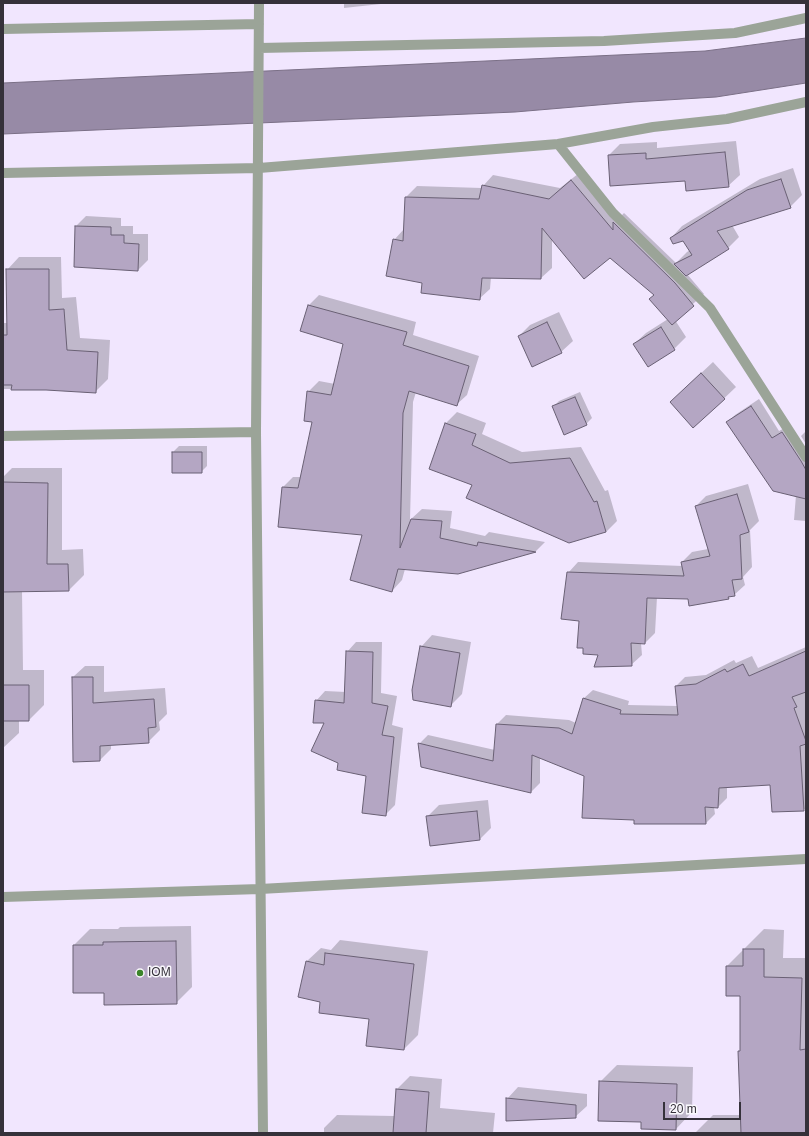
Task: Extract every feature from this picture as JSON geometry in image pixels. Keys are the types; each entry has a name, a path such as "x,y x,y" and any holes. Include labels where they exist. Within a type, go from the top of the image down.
{"street":[{"path":"259,3 256,432 263,1133"},
{"path":"259,48 604,41 735,32 806,18"},
{"path":"3,29 259,24"},
{"path":"3,173 259,168 558,144 654,126 727,119 806,102"},
{"path":"558,144 613,213 710,308 806,457"},
{"path":"3,436 256,432"},
{"path":"3,896 260,889 805,860"}],"shaded area":[{"path":"806,38 806,83 716,97 515,112 3,134 3,83 705,51"}],"building":[{"path":"725,152 729,187 686,191 685,181 610,186 608,155 646,153 646,159"},
{"path":"781,179 791,208 717,231 729,249 686,276 674,264 692,255 683,241 673,244 670,238 747,190"},
{"path":"571,180 613,230 613,222 675,283 694,306 672,325 649,299 654,295 610,258 584,279 542,228 541,279 482,278 480,300 421,293 422,283 386,276 393,239 403,241 405,197 479,199 482,185 549,199"},
{"path":"75,226 111,227 111,235 124,235 124,243 139,244 138,271 74,267"},
{"path":"6,269 49,269 49,310 64,309 67,350 98,352 96,393 46,390 11,390 12,385 3,385 3,335 7,335"},
{"path":"308,305 407,332 403,345 469,366 457,406 409,391 403,413 400,548 411,519 442,521 440,538 477,546 478,542 536,552 458,574 398,569 392,592 350,580 362,535 278,527 282,487 298,488 312,422 304,421 307,391 331,395 343,344 300,331"},
{"path":"547,322 562,353 532,367 518,336"},
{"path":"661,327 675,350 648,367 633,344"},
{"path":"701,373 725,399 693,428 670,402"},
{"path":"575,397 587,425 564,435 552,406"},
{"path":"751,406 772,438 782,432 801,461 806,470 806,499 773,491 726,422"},
{"path":"445,423 476,434 472,445 510,463 570,458 594,502 597,501 606,532 569,543 466,498 472,485 429,469"},
{"path":"172,452 202,452 202,473 172,473"},
{"path":"3,482 48,483 47,564 68,564 69,591 3,592"},
{"path":"737,494 749,532 740,535 742,579 732,580 735,596 728,597 729,599 689,606 688,599 647,598 645,644 631,643 632,666 594,667 598,655 583,654 583,648 577,648 579,621 561,619 567,572 684,576 681,562 710,556 695,506"},
{"path":"420,646 460,653 451,707 413,700 412,690"},
{"path":"346,651 373,652 372,703 388,706 382,735 394,737 386,816 362,813 366,776 337,770 338,763 311,751 324,723 313,723 315,700 344,703"},
{"path":"806,651 806,692 792,697 797,707 794,708 806,741 806,744 800,746 804,811 772,812 770,785 719,788 718,808 705,807 706,824 634,824 634,820 582,818 584,776 532,755 531,793 421,767 418,743 493,761 496,724 559,728 572,734 583,698 621,710 620,714 678,715 675,686 696,684 725,669 727,672 743,664 749,676"},
{"path":"72,677 93,677 93,703 154,699 156,727 148,728 149,743 100,746 100,761 73,762"},
{"path":"3,685 29,685 29,721 3,721"},
{"path":"477,811 480,840 430,846 426,816"},
{"name":"IOM","path":"176,941 177,1004 104,1005 104,993 73,993 73,945 103,945 103,942"},
{"path":"743,949 764,949 764,977 802,978 800,1050 806,1049 806,1133 741,1133 738,1051 740,1051 740,996 726,996 726,966 743,966"},
{"path":"325,953 414,964 404,1050 366,1046 369,1019 319,1013 320,1002 298,997 306,961 324,965"},
{"path":"599,1081 677,1084 676,1130 641,1129 641,1122 598,1121"},
{"path":"396,1089 429,1092 426,1133 393,1133"},
{"path":"506,1098 576,1105 576,1118 506,1121"}],"place":[{"name":"IOM","path":"140,973"}]}
